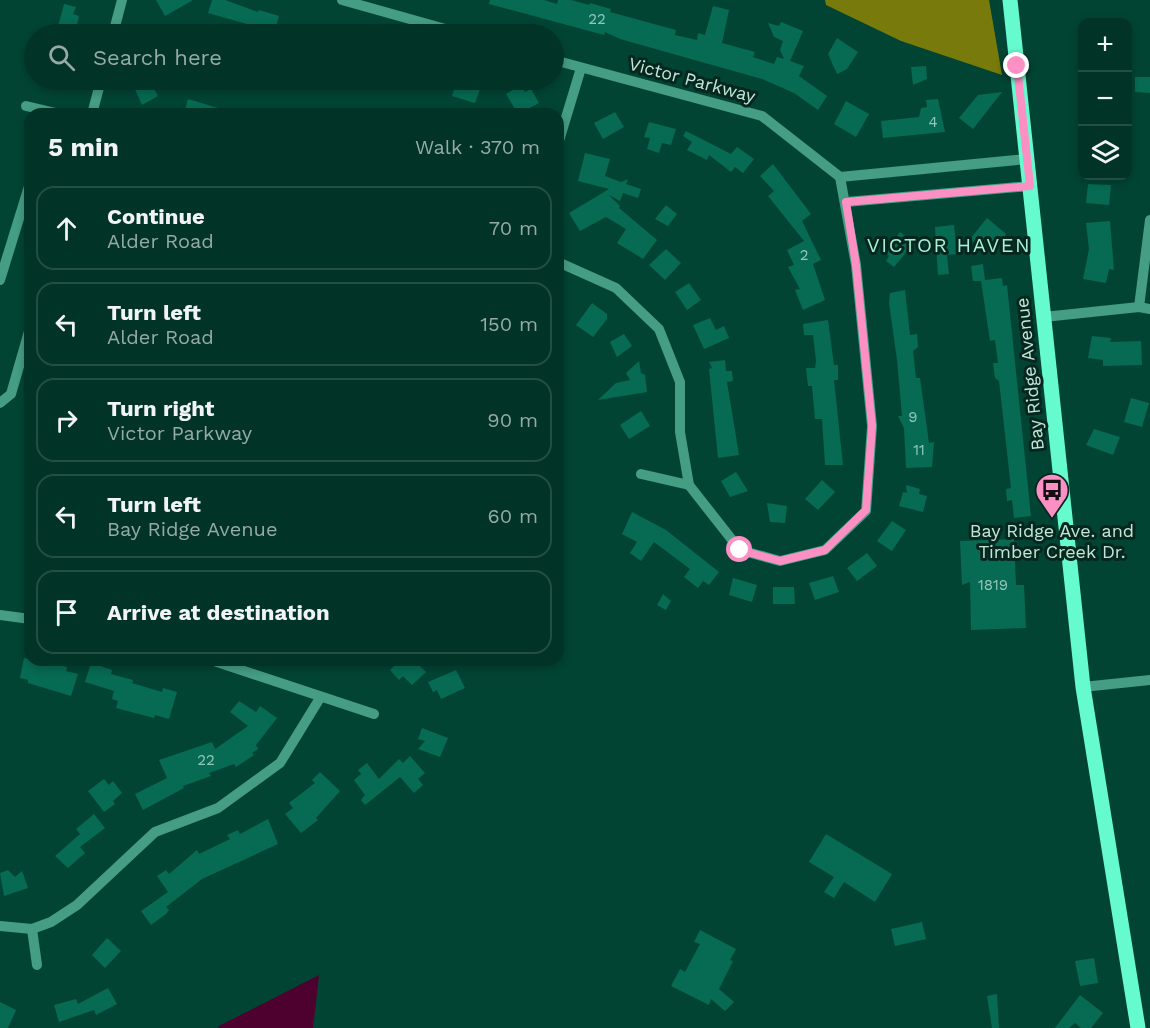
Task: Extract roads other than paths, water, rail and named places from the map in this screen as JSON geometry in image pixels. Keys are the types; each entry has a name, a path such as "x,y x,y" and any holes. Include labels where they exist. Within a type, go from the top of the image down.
{"main road":[{"name":"Bay Ridge Avenue","path":"1010,0 1083,687 1138,1028"}],"street":[{"path":"116,24 122,0"},
{"path":"342,0 427,24"},
{"name":"Victor Parkway","path":"564,63 762,116 840,177"},
{"path":"564,124 581,68"},
{"path":"94,108 98,90"},
{"path":"26,106 34,108"},
{"path":"564,265 616,288 659,329 680,382 680,432 689,485 740,550 780,561 825,550 866,510 872,426 856,265 840,177 1027,159"},
{"path":"846,202 1030,186"},
{"path":"0,280 24,202"},
{"path":"1044,317 1145,308 1150,220"},
{"path":"0,403 11,394 24,349"},
{"path":"641,474 689,485"},
{"path":"0,615 24,618"},
{"path":"231,666 283,682 320,698 374,714"},
{"path":"1083,687 1150,680"},
{"path":"0,926 32,929 51,922 77,905 155,832 218,808 280,763 320,698"},
{"path":"32,929 37,965"}],"place":[{"name":"Bay Ridge Ave. and Timber Creek Dr.","path":"1052,519"}],"district":[{"name":"VICTOR HAVEN","path":"949,245"}]}
